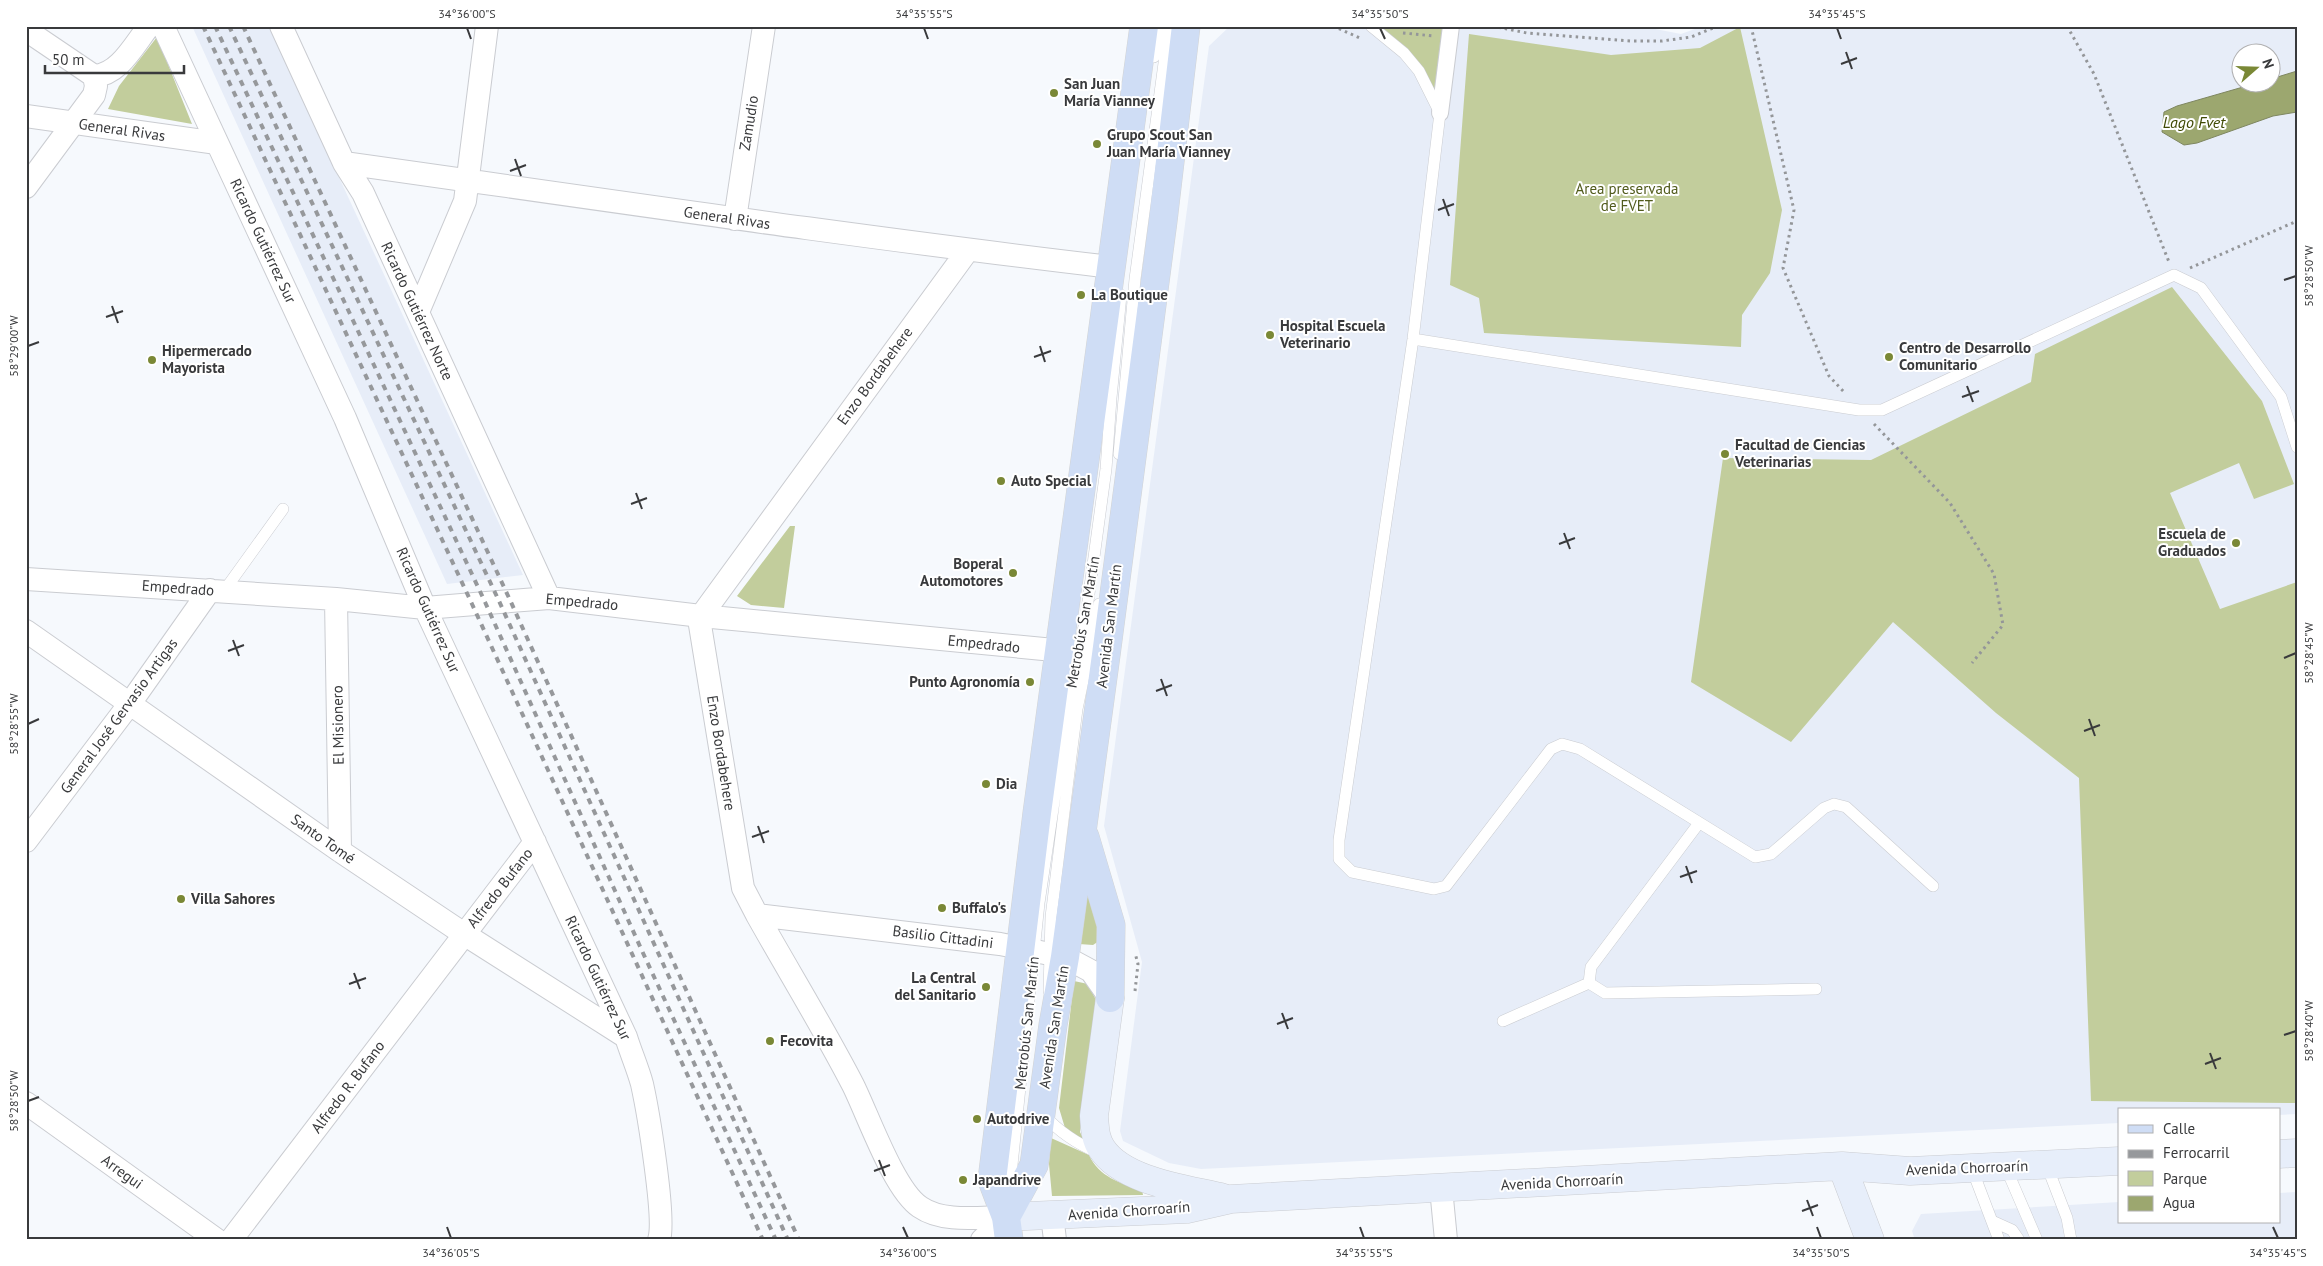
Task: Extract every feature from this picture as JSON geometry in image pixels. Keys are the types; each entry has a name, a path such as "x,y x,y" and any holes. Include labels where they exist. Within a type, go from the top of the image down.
{"main road":[{"name":"Avenida San Martín","path":"1007,1228 1034,1165 1042,1112 1053,1025 1042,952 1082,826 1084,653 1117,275 1144,26"},
{"name":"Avenida San Martín","path":"1007,1228 992,1180 1042,952 1084,653 1163,221 1186,26"},
{"path":"1082,826 1110,925 1110,998 1094,1116 1095,1134 1100,1148 1107,1156 1134,1174 1151,1181 1231,1199"},
{"path":"2280,1154 2297,1153"},
{"name":"Avenida Chorroarín","path":"1007,1228 1054,1228 1186,1209 1231,1199 1842,1166 1910,1171 2118,1161"},
{"path":"1842,1166 1870,1240"}],"street":[{"path":"26,30 94,76 105,76 117,67 149,26"},
{"name":"Ricardo Gutiérrez Sur","path":"163,26 345,418 425,608 626,1037 642,1084 660,1204 662,1232 659,1240"},
{"name":"Ricardo Gutiérrez Norte","path":"281,26 344,163 363,193 549,598"},
{"path":"418,312 464,201 487,26"},
{"name":"Zamudio","path":"735,219 764,26"},
{"path":"1440,114 1450,32"},
{"path":"26,187 94,95 96,86 94,76"},
{"name":"General Rivas","path":"26,116 217,144"},
{"name":"General Rivas","path":"344,163 968,250 1117,275"},
{"name":"Enzo Bordabehere","path":"968,250 701,616 700,625 743,888 852,1084 903,1190 920,1207 929,1212 1007,1228"},
{"name":"Empedrado","path":"26,579 336,599 425,608 549,598 701,616 1084,653"},
{"name":"General José Gervasio Artigas","path":"26,841 217,591"},
{"name":"El Misionero","path":"336,599 340,851"},
{"name":"Santo Tomé","path":"26,631 131,702 340,851 464,934 626,1037"},
{"name":"Alfredo Bufano","path":"464,934 535,842"},
{"name":"Basilio Cittadini","path":"757,915 990,943 1042,952 1091,971 1102,983 1110,998"},
{"name":"Alfredo R. Bufano","path":"231,1240 464,934"},
{"name":"Arregui","path":"26,1104 217,1240"},
{"path":"1441,1188 1446,1240"},
{"name":"Avenida San Martín","path":"982,1240 1007,1228"}],"lane":[{"path":"1142,138 1158,26"},
{"name":"Metrobús San Martín","path":"1084,653 1096,628 1118,470 1135,278 1169,26"},
{"path":"1374,29 1404,53 1419,71 1440,114 1413,339 1338,840 1339,859 1352,872 1434,889 1446,886 1551,749 1562,744 1580,749 1754,857 1771,854 1824,808 1834,804 1846,807 1933,886"},
{"name":"Metrobús San Martín","path":"1131,327 1163,221"},
{"path":"1413,339 1859,410 1882,410 2174,274 2201,288 2281,397 2297,447"},
{"path":"217,591 283,509"},
{"path":"1589,982 1590,967 1699,823"},
{"path":"1589,982 1605,994 1816,989"},
{"path":"1504,1021 1589,982"},
{"path":"1042,1112 1060,1131 1082,1146 1107,1156"},
{"path":"2047,1165 2067,1218 2071,1240"},
{"path":"2006,1167 2037,1240"},
{"path":"1972,1168 1999,1240"},
{"path":"1992,1221 2012,1230 2019,1240"}],"path":[{"path":"1333,26 1368,43"},
{"path":"1492,26 1527,33 1631,41 1662,41 1690,37 1718,26"},
{"path":"1751,26 1794,210 1783,268 1829,376 1859,410 1950,503 1994,574 2003,625 1972,663"},
{"path":"2067,26 2094,74 2174,274 2297,221"},
{"path":"1374,29 1450,32"}],"shaded area":[{"path":"192,26 269,26 523,575 447,584"},
{"name":"Facultad de Ciencias Veterinarias","path":"1230,26 1372,26 1448,47 1460,26 1640,26 1681,34 1703,26 2297,26 2297,1114 2280,1115 2280,1108 2118,1108 2118,1123 1201,1169 1169,1163 1123,1141 1120,1131 1142,962 1104,826 1209,46"},
{"path":"2297,1192 2297,1240 1915,1240 1912,1231 1921,1214 2118,1202 2118,1224 2280,1224 2280,1193"}],"green space":[{"path":"1371,26 1451,26 1440,113 1419,71"},
{"name":"Area preservada de FVET","path":"1740,27 1782,210 1770,273 1742,315 1741,347 1484,333 1479,298 1450,285 1469,34 1611,55 1700,48"},
{"path":"157,37 192,124 108,109 119,86"},
{"path":"2172,287 2262,401 2294,484 2254,499 2239,463 2170,493 2220,609 2297,582 2297,1103 2091,1101 2079,778 1996,713 1893,622 1791,742 1691,682 1723,458 1871,460 2031,382 2035,354"},
{"path":"790,526 795,526 784,608 751,605 737,596"},
{"path":"1085,877 1097,916 1099,941 1093,945 1079,944"},
{"path":"1074,981 1088,984 1097,1002 1080,1132 1085,1142 1065,1128 1059,1108"},
{"path":"1051,1138 1089,1155 1093,1163 1104,1174 1118,1182 1142,1190 1143,1195 1052,1196 1049,1164"}],"water":[{"name":"Lago Fvet","path":"2297,71 2297,112 2273,116 2197,143 2184,145 2162,132 2164,112 2177,106 2230,91 2280,92 2280,76"}],"railway":[{"path":"203,26 472,604 763,1240"},
{"path":"215,26 485,602 643,953 776,1240"},
{"path":"229,26 499,601 788,1240"},
{"path":"243,26 510,600 799,1240"}],"place":[{"name":"San Juan María Vianney","path":"1054,93"},
{"name":"Grupo Scout San Juan María Vianney","path":"1097,144"},
{"name":"La Boutique","path":"1081,295"},
{"name":"Hospital Escuela Veterinario","path":"1270,335"},
{"name":"Centro de Desarrollo Comunitario","path":"1889,357"},
{"name":"Hipermercado Mayorista","path":"152,360"},
{"name":"Facultad de Ciencias Veterinarias","path":"1725,454"},
{"name":"Auto Special","path":"1001,481"},
{"name":"Escuela de Graduados","path":"2236,543"},
{"name":"Boperal Automotores","path":"1013,573"},
{"name":"Punto Agronomía","path":"1030,682"},
{"name":"Dia","path":"986,784"},
{"name":"Villa Sahores","path":"181,899"},
{"name":"Buffalo's","path":"942,908"},
{"name":"La Central del Sanitario","path":"986,987"},
{"name":"Fecovita","path":"770,1041"},
{"name":"Autodrive","path":"977,1119"},
{"name":"Japandrive","path":"963,1180"}]}
